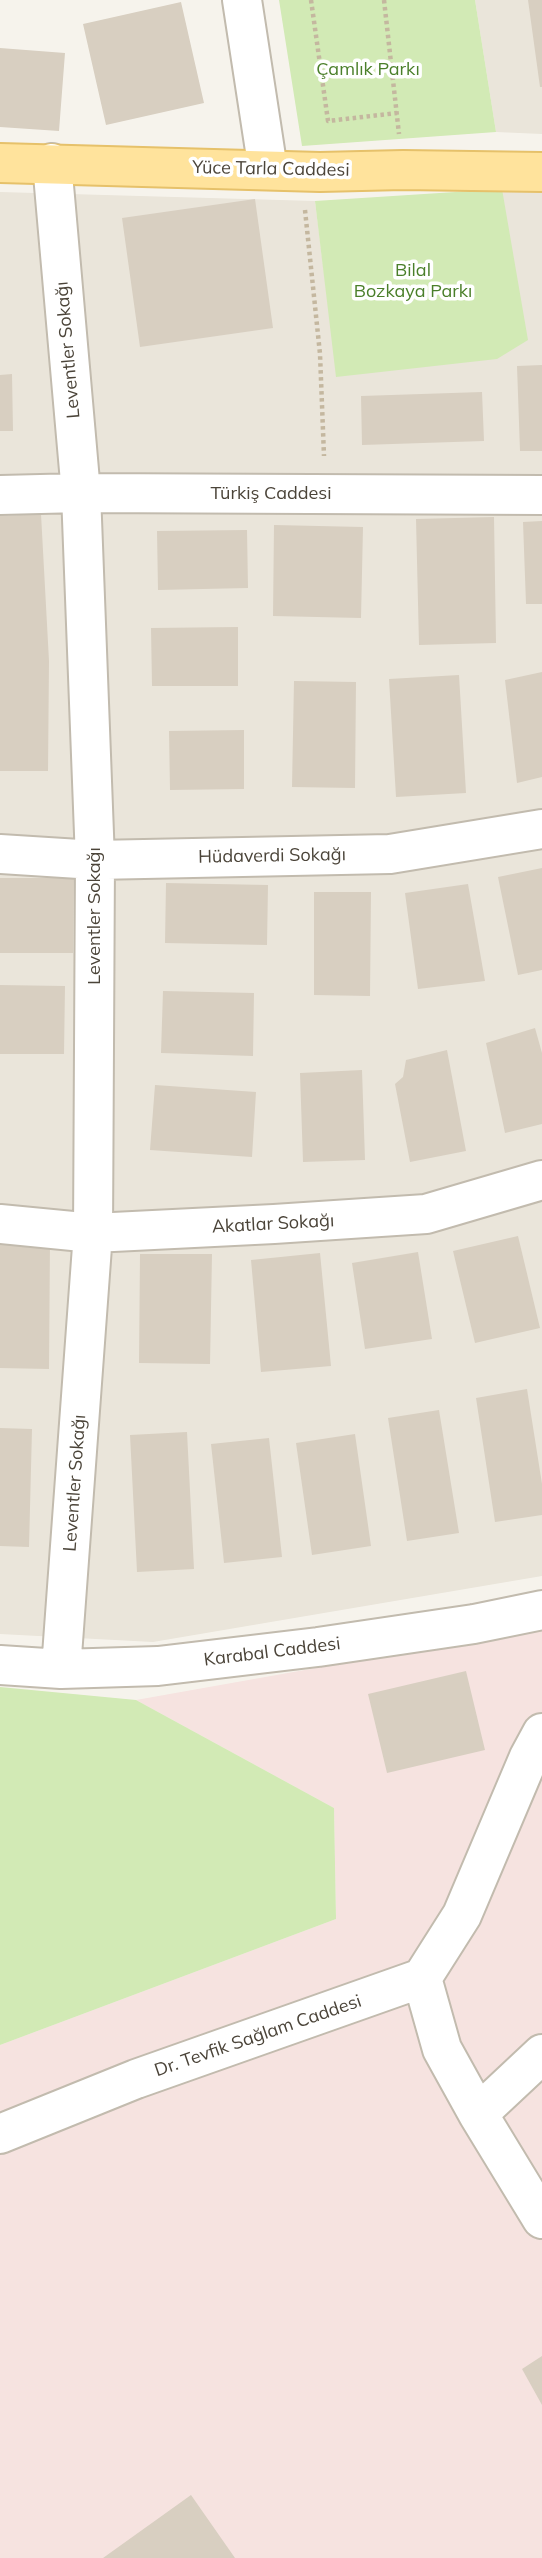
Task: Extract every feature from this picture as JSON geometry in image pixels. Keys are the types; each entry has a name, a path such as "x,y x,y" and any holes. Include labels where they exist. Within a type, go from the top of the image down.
{"main road":[{"name":"Yüce Tarla Caddesi","path":"0,163 285,171 542,172"}],"street":[{"path":"242,0 285,171"},
{"name":"Leventler Sokağı","path":"52,163 81,493 96,860 93,1233 61,1669"},
{"name":"Türkiş Caddesi","path":"0,495 542,495"},
{"name":"Hüdaverdi Sokağı","path":"0,854 96,860 390,854 542,829"},
{"name":"Akatlar Sokağı","path":"0,1224 93,1233 426,1214 542,1180"},
{"name":"Karabal Caddesi","path":"0,1665 61,1669 158,1666 318,1647 474,1624 542,1610"},
{"path":"542,1733 529,1757 462,1915 422,1978 442,2049 542,2220"},
{"path":"472,1890 542,1797"},
{"name":"Dr. Tevfik Sağlam Caddesi","path":"0,2134 135,2079 422,1978"},
{"path":"478,2114 535,2075"}],"path":[{"path":"311,0 328,121 397,113"},
{"path":"384,0 403,170"},
{"path":"285,171 320,354 326,495"}],"shaded area":[{"path":"475,0 542,0 542,134 496,132"},
{"path":"502,189 542,191 542,1576 153,1642 0,1634 0,192 315,201 337,377"},
{"path":"542,1619 542,2558 0,2558 0,2045 336,1919 334,1808 136,1700 462,1642"}],"green space":[{"name":"Çamlık Parkı","path":"279,0 475,0 496,132 302,146"},
{"name":"Bilal Bozkaya Parkı","path":"502,189 528,340 497,359 336,377 315,201"},
{"path":"0,1687 136,1700 334,1808 336,1919 0,2045"}],"building":[{"path":"528,0 542,0 542,87 540,87"},
{"path":"181,2 204,103 106,125 83,24"},
{"path":"0,48 65,53 59,131 0,127"},
{"path":"255,199 273,328 140,347 122,218"},
{"path":"542,365 542,451 520,451 517,366"},
{"path":"12,374 13,431 0,431 0,375"},
{"path":"482,392 484,441 362,445 361,396"},
{"path":"41,514 49,661 48,771 0,771 0,516"},
{"path":"494,517 496,643 419,645 416,519"},
{"path":"542,521 542,604 526,604 523,522"},
{"path":"274,525 363,527 361,618 273,616"},
{"path":"247,530 248,588 158,590 157,531"},
{"path":"238,627 238,686 152,686 151,628"},
{"path":"542,672 542,777 517,783 505,680"},
{"path":"459,675 466,793 396,797 389,679"},
{"path":"294,681 356,682 355,788 292,787"},
{"path":"244,730 244,789 170,790 169,731"},
{"path":"542,868 542,970 518,975 498,877"},
{"path":"0,878 74,878 73,953 0,953"},
{"path":"166,883 268,885 267,945 165,943"},
{"path":"468,884 485,981 418,989 405,893"},
{"path":"314,892 371,892 370,996 314,995"},
{"path":"0,985 65,986 64,1054 0,1054"},
{"path":"163,991 254,993 253,1056 161,1053"},
{"path":"535,1028 542,1053 542,1124 505,1133 486,1043"},
{"path":"447,1050 466,1151 410,1162 395,1084 403,1077 406,1060"},
{"path":"362,1070 365,1160 303,1162 300,1073"},
{"path":"155,1085 256,1092 252,1157 150,1150"},
{"path":"518,1236 540,1328 475,1343 453,1251"},
{"path":"0,1239 50,1240 49,1369 0,1368"},
{"path":"418,1252 432,1339 365,1349 352,1263"},
{"path":"320,1253 331,1366 261,1372 251,1260"},
{"path":"140,1254 212,1254 210,1364 139,1363"},
{"path":"527,1389 542,1484 542,1515 495,1522 476,1398"},
{"path":"439,1410 459,1533 407,1541 388,1418"},
{"path":"0,1428 32,1429 29,1547 0,1546"},
{"path":"187,1432 194,1569 137,1572 130,1435"},
{"path":"355,1434 371,1546 312,1555 296,1443"},
{"path":"269,1438 282,1557 224,1563 211,1444"},
{"path":"466,1671 485,1750 387,1773 368,1694"},
{"path":"542,2356 542,2405 522,2369"},
{"path":"191,2495 235,2558 103,2558"}]}
